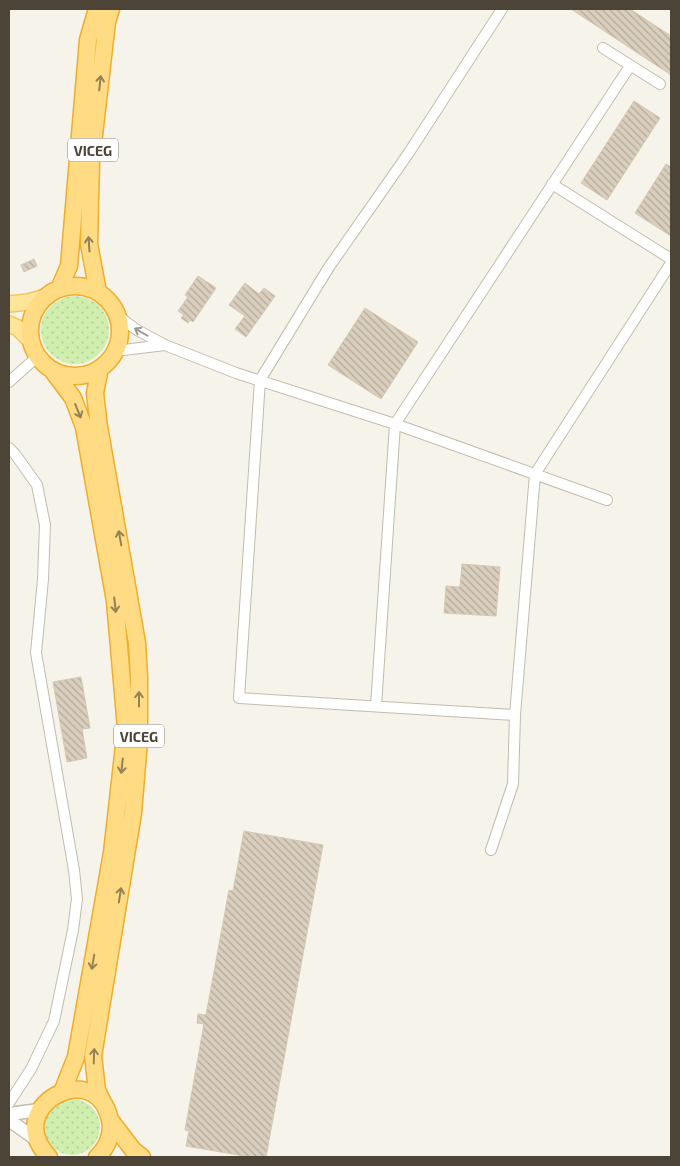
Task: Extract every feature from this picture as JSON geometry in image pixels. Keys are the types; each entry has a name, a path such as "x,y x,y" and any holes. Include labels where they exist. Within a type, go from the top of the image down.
{"highway":[{"name":"VICEG","path":"52,293 69,266 88,40 97,9"},
{"name":"VICEG","path":"98,292 88,244 91,160 107,22 112,9"},
{"path":"72,286 86,287 98,292 107,299 118,316 119,340 115,351 109,361 89,374 77,376 52,370 34,348 30,329 32,317 38,306 52,293 72,286"},
{"name":"VICEG","path":"100,368 95,392 99,427 137,644 139,741 133,813 93,1056 97,1090 111,1121 133,1150 142,1157"},
{"name":"VICEG","path":"52,370 73,398 84,427 115,601 126,728 112,853 76,1058 63,1090"},
{"path":"49,1157 42,1151 37,1140 35,1120 39,1110 49,1098 63,1090 74,1089 85,1091 103,1103"},
{"path":"97,1157 108,1142 111,1132 111,1121"}],"main road":[{"path":"9,304 28,302 52,293"},
{"path":"9,324 18,328 34,348"}],"street":[{"path":"502,9 408,154 329,267 260,380 239,698 515,715"},
{"path":"603,48 660,84"},
{"path":"376,706 395,424 630,66"},
{"path":"552,184 671,259"},
{"path":"491,850 513,784 515,715 535,474 671,263"},
{"path":"118,316 137,330 165,345 260,380 395,424 607,500"},
{"path":"115,351 165,345"},
{"path":"9,382 34,348"},
{"path":"9,448 37,485 44,526 43,579 36,653 74,870 77,899 73,930 54,1020 31,1069 9,1103"},
{"path":"9,1114 39,1110"},
{"path":"9,1120 37,1140"}],"green space":[{"path":"68,296 82,296 94,301 104,311 109,323 109,337 104,349 94,359 82,364 68,364 56,359 46,349 41,337 41,323 46,311 56,301"},
{"path":"72,1099 83,1101 92,1107 98,1116 100,1127 98,1138 92,1147 83,1153 72,1155 61,1153 52,1147 46,1138 44,1127 46,1116 52,1107 61,1101"}],"building":[{"path":"571,9 630,9 671,36 671,75"},
{"path":"634,101 660,118 607,200 581,183"},
{"path":"666,164 671,167 671,236 635,213"},
{"path":"34,259 37,266 24,272 21,265"},
{"path":"198,276 216,288 193,322 190,320 188,323 181,318 184,315 178,311 188,297 185,295"},
{"path":"245,283 259,294 264,288 275,296 246,337 235,329 245,316 229,305"},
{"path":"365,308 418,342 381,399 328,365"},
{"path":"462,564 500,567 496,616 444,613 446,586 460,587"},
{"path":"81,677 90,728 82,729 87,758 67,762 53,682"},
{"path":"244,831 323,845 266,1157 250,1157 186,1146 189,1131 185,1130 204,1024 197,1023 198,1014 206,1015 229,890 233,891"}]}
